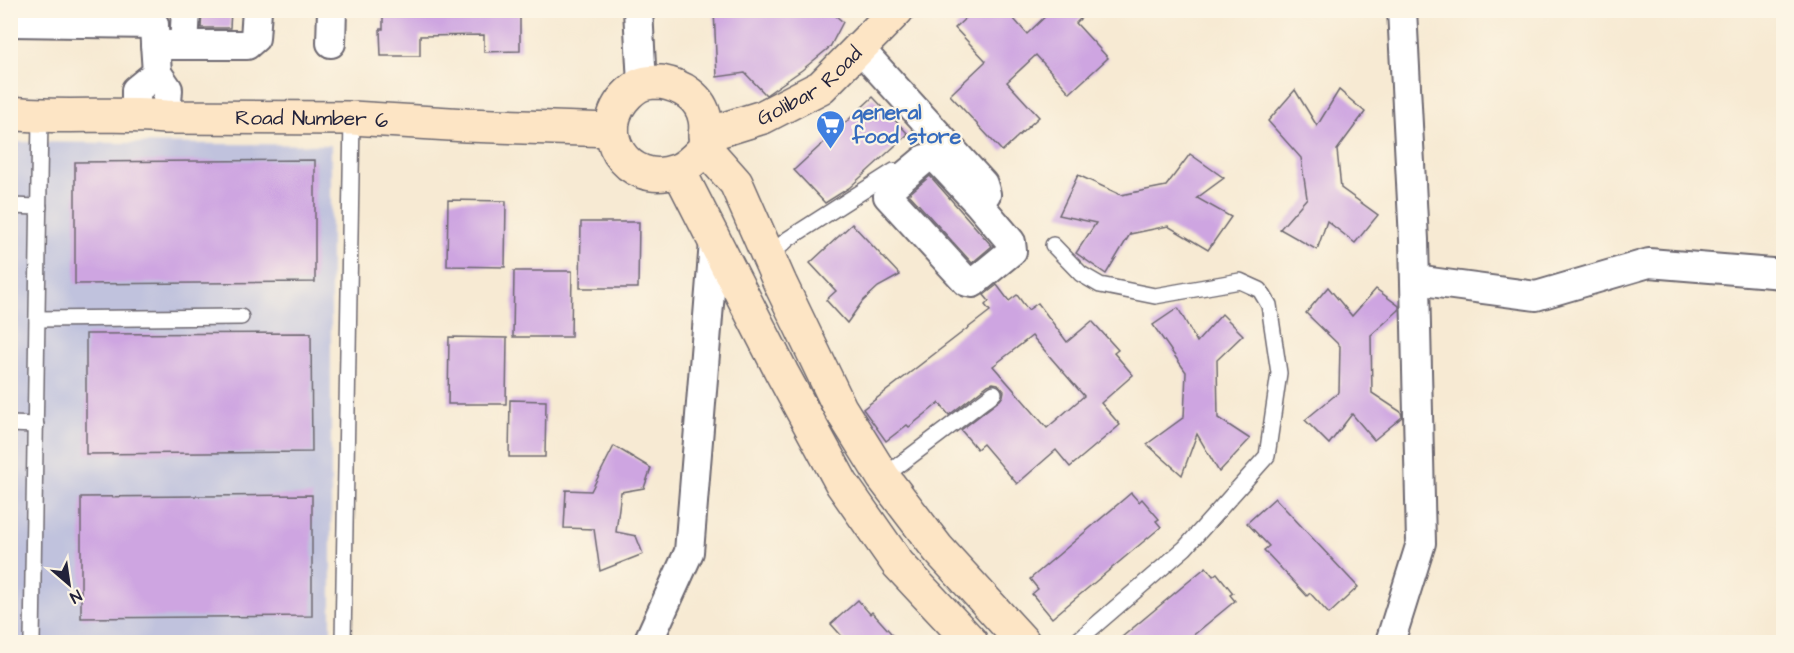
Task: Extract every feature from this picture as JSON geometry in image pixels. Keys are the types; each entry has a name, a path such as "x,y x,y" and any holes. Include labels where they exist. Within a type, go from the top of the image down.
{"street":[{"path":"184,45 186,10"},
{"path":"10,22 66,17 184,45 247,45 255,38 257,10"},
{"path":"332,10 332,43"},
{"path":"638,10 652,83"},
{"path":"652,83 658,10"},
{"name":"Golibar Road","path":"678,171 691,162 705,141 763,117 821,87 897,10"},
{"path":"1390,642 1421,543 1415,280 1402,10"},
{"path":"151,116 168,89 155,38"},
{"path":"860,49 983,184 986,195 978,203"},
{"path":"971,642 898,564 842,484 678,171 663,175 648,174 634,168 622,158 615,145 612,130 614,115 621,101 632,90 652,83 676,85 690,93 699,105 705,119 705,141 736,183 774,270 840,408 882,477 939,549 1023,642"},
{"name":"Road Number 6","path":"25,115 352,118 612,130"},
{"path":"935,157 978,203 1011,242 1012,250 974,283 967,282 888,196 890,189 898,181 925,159 935,157"},
{"path":"648,642 689,552 714,242"},
{"path":"1415,280 1536,296 1649,263 1784,274"},
{"path":"746,303 774,270"},
{"path":"851,496 882,477"}],"lane":[{"path":"25,115 39,207 32,642"},
{"path":"343,642 352,118"},
{"path":"774,270 788,239 904,165"},
{"path":"10,206 39,207"},
{"path":"1053,245 1081,274 1100,285 1155,296 1240,281 1260,290 1269,306 1279,373 1267,456 1185,548 1076,642"},
{"path":"37,319 241,316"},
{"path":"882,477 994,393"},
{"path":"10,424 36,425"}],"shaded area":[{"path":"10,142 331,145 331,642 11,642"}],"building":[{"path":"202,10 231,10 230,28 201,28"},
{"path":"714,10 829,10 843,22 830,47 766,95 745,73 717,77"},
{"path":"974,10 1006,10 1027,34 1052,10 1089,10 1076,23 1108,58 1070,93 1036,55 1007,82 1039,117 1002,151 950,95 986,61 955,28"},
{"path":"383,11 520,11 520,51 484,52 484,35 420,36 420,56 381,56 380,29 383,29"},
{"path":"1295,90 1317,126 1339,90 1365,112 1337,150 1341,188 1378,215 1355,243 1327,221 1317,250 1280,229 1307,198 1301,158 1268,121"},
{"path":"873,97 908,134 849,188 825,203 794,170"},
{"path":"1190,154 1224,178 1197,198 1231,217 1208,250 1168,226 1130,234 1106,274 1076,253 1096,223 1059,215 1078,175 1121,195 1166,186"},
{"path":"315,160 315,282 75,284 75,162"},
{"path":"930,176 992,246 972,263 909,194"},
{"path":"448,200 506,201 505,267 447,266"},
{"path":"581,222 639,222 638,288 580,288"},
{"path":"852,224 900,275 878,287 862,302 847,323 826,300 836,291 810,263"},
{"path":"514,271 572,271 571,337 513,337"},
{"path":"997,285 1009,301 1017,295 1028,310 1038,303 1067,342 1092,321 1118,350 1114,353 1133,375 1101,403 1120,425 1070,467 1056,450 1017,484 983,444 977,449 961,430 1000,400 1004,391 998,384 988,385 949,415 939,403 909,427 907,425 886,441 863,409 990,311 985,305 989,301 984,295","holes":["1032,336 1084,396 1047,428 993,366"]},
{"path":"1328,287 1352,316 1376,289 1399,306 1399,310 1371,335 1372,393 1401,412 1402,417 1374,440 1352,414 1329,444 1305,420 1339,392 1340,346 1306,313"},
{"path":"1178,308 1197,342 1222,314 1243,335 1217,360 1218,418 1250,439 1219,472 1197,434 1182,475 1147,444 1184,417 1186,372 1153,325"},
{"path":"311,333 312,452 86,454 86,334"},
{"path":"449,337 507,338 506,404 448,404"},
{"path":"510,400 546,401 545,457 509,457"},
{"path":"614,446 651,468 644,488 621,492 616,532 636,536 643,554 600,571 594,529 564,528 566,490 591,491"},
{"path":"1131,493 1139,502 1142,499 1159,519 1156,521 1161,527 1052,618 1032,594 1038,589 1030,579"},
{"path":"312,495 312,616 81,618 81,497"},
{"path":"1275,498 1358,587 1329,614 1310,593 1307,596 1264,550 1269,546 1247,523"},
{"path":"1206,567 1213,576 1217,573 1233,593 1230,595 1235,601 1185,642 1116,642"},
{"path":"858,600 899,642 847,642 831,624"}],"place":[{"name":"general food store","path":"831,150"}]}
